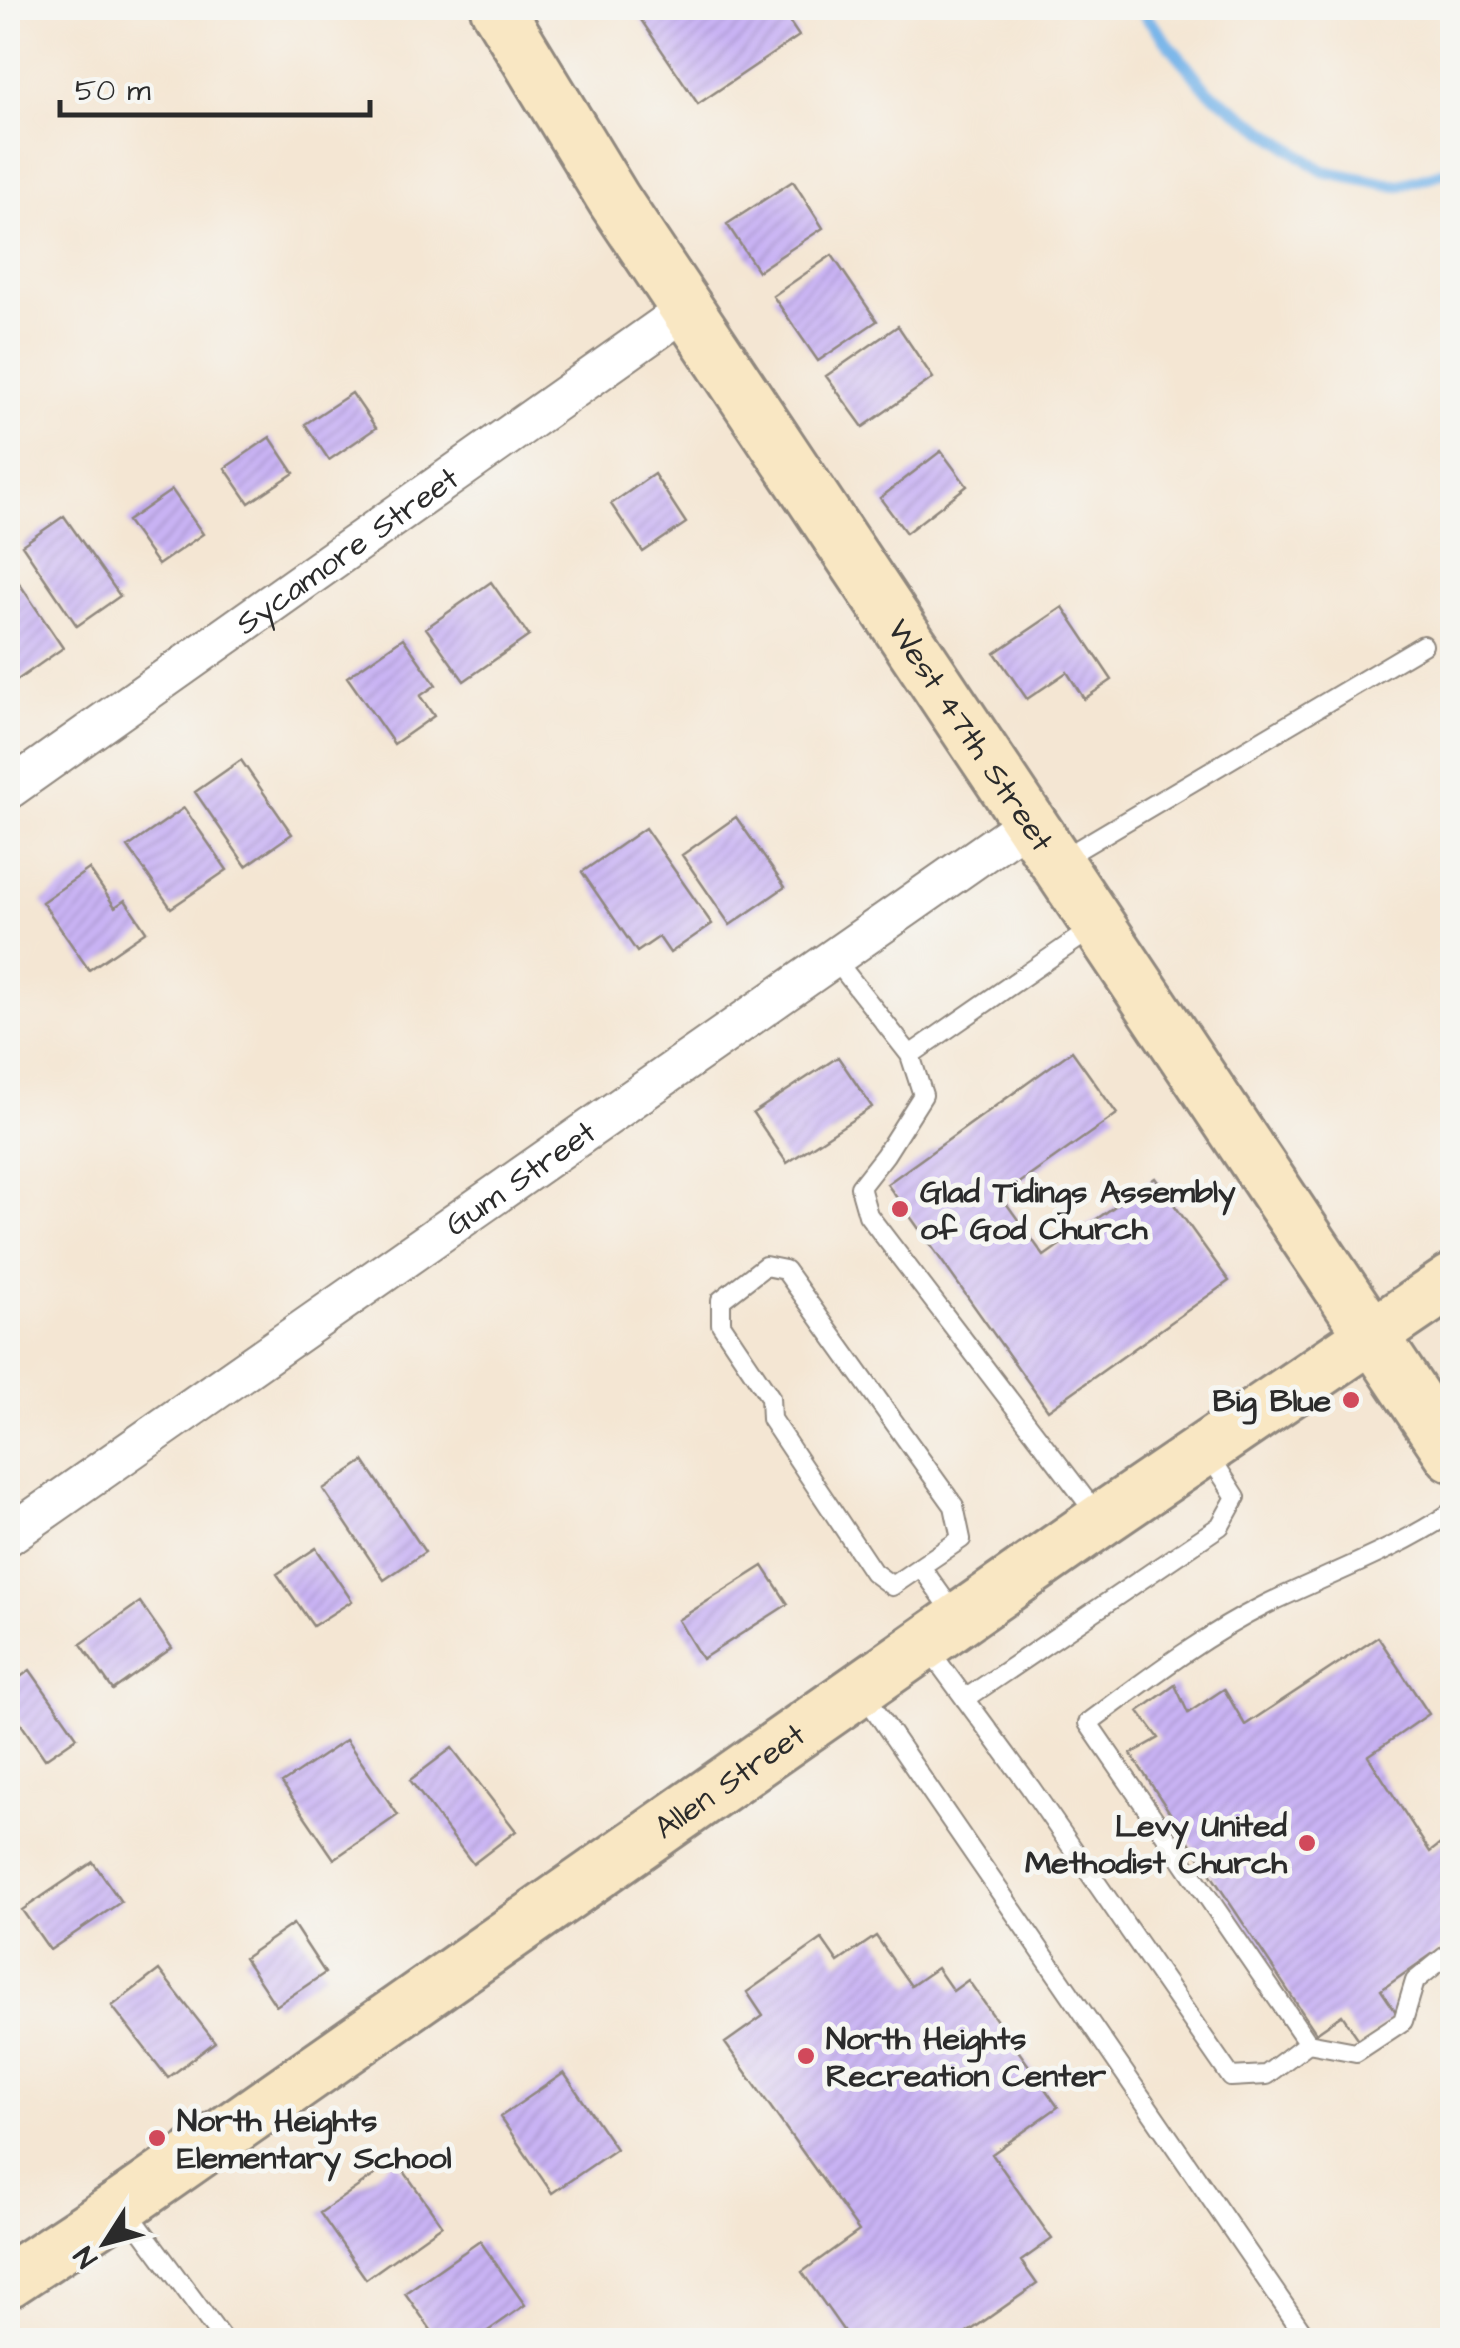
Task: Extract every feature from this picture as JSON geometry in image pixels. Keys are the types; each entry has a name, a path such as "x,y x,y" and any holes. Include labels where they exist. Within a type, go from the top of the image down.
{"street":[{"name":"West 47th Street","path":"498,8 614,200 1452,1456"},
{"name":"Sycamore Street","path":"8,790 687,309"},
{"name":"Gum Street","path":"8,1536 834,958 1044,841"},
{"name":"Allen Street","path":"8,2281 123,2205 1101,1520 1452,1281"}],"lane":[{"path":"1044,841 1422,645"},
{"path":"910,1055 1098,925"},
{"path":"834,958 910,1055 923,1096 860,1187 868,1215 1101,1520"},
{"path":"765,1266 785,1270 954,1506 961,1539 920,1567 892,1586 873,1572 772,1419 770,1397 721,1324 721,1300 765,1266"},
{"path":"965,1699 1220,1526 1236,1496 1206,1452"},
{"path":"1452,1512 1343,1572 1266,1605 1172,1660 1088,1723 1308,2043 1356,2052 1403,2021 1416,1981 1452,1952"},
{"path":"920,1567 965,1699 1231,2077 1266,2075 1308,2043"},
{"path":"861,1690 1308,2340"},
{"path":"123,2205 224,2340"}],"building":[{"path":"633,8 780,8 799,36 698,104"},
{"path":"793,181 823,228 758,271 727,224"},
{"path":"832,255 877,321 818,361 773,296"},
{"path":"898,326 933,378 863,427 826,376"},
{"path":"352,393 376,428 329,460 305,424"},
{"path":"270,437 294,473 249,503 225,468"},
{"path":"941,451 967,486 906,533 880,498"},
{"path":"654,474 686,523 643,552 611,504"},
{"path":"172,490 203,534 158,565 127,521"},
{"path":"64,516 120,596 77,626 22,545"},
{"path":"491,582 529,636 464,681 426,628"},
{"path":"19,583 63,648 16,681 8,669 8,591"},
{"path":"1063,607 1112,680 1084,699 1067,672 1027,699 995,653"},
{"path":"403,638 436,685 420,696 434,716 394,744 347,677"},
{"path":"241,760 292,834 246,866 195,792"},
{"path":"184,808 227,870 171,908 128,847"},
{"path":"736,817 785,887 730,925 682,855"},
{"path":"645,828 712,924 670,953 659,937 637,952 582,872"},
{"path":"89,869 115,907 125,900 146,931 89,970 42,902"},
{"path":"1072,1051 1117,1114 1001,1196 1044,1256 1155,1178 1229,1281 1048,1410 887,1184"},
{"path":"838,1057 872,1107 787,1163 753,1113"},
{"path":"364,1461 425,1552 384,1580 323,1489"},
{"path":"316,1548 352,1601 313,1626 277,1574"},
{"path":"763,1566 788,1604 702,1659 678,1620"},
{"path":"140,1602 172,1648 113,1690 81,1644"},
{"name":"Levy United Methodist Church","path":"1378,1637 1429,1714 1368,1756 1430,1852 1452,1835 1452,1940 1381,1990 1398,2015 1360,2041 1342,2015 1316,2033 1131,1754 1159,1738 1139,1711 1175,1685 1188,1713 1224,1689 1245,1725"},
{"path":"30,1670 77,1737 45,1759 8,1705 8,1686"},
{"path":"346,1740 398,1815 334,1859 282,1783"},
{"path":"452,1748 516,1831 473,1864 410,1780"},
{"path":"93,1862 121,1902 50,1950 22,1910"},
{"path":"293,1924 325,1973 276,2006 244,1958"},
{"path":"876,1936 911,1986 937,1968 953,1991 968,1980 1058,2107 992,2154 1052,2239 1021,2261 1037,2284 957,2340 850,2340 802,2272 859,2231 725,2043 763,2016 747,1992 822,1939 838,1962"},
{"path":"159,1970 215,2042 168,2078 112,2006"},
{"path":"564,2073 616,2149 552,2193 500,2117"},
{"path":"396,2160 442,2225 366,2279 320,2213"},
{"path":"480,2241 525,2305 475,2340 438,2340 405,2293"}],"waterway":[{"path":"1139,8 1207,90 1323,171 1397,186 1452,170"}],"place":[{"name":"Glad Tidings Assembly of God Church","path":"900,1209"},
{"name":"Big Blue","path":"1351,1400"},
{"name":"Levy United Methodist Church","path":"1307,1843"},
{"name":"North Heights Recreation Center","path":"806,2056"},
{"name":"North Heights Elementary School","path":"157,2138"}]}
